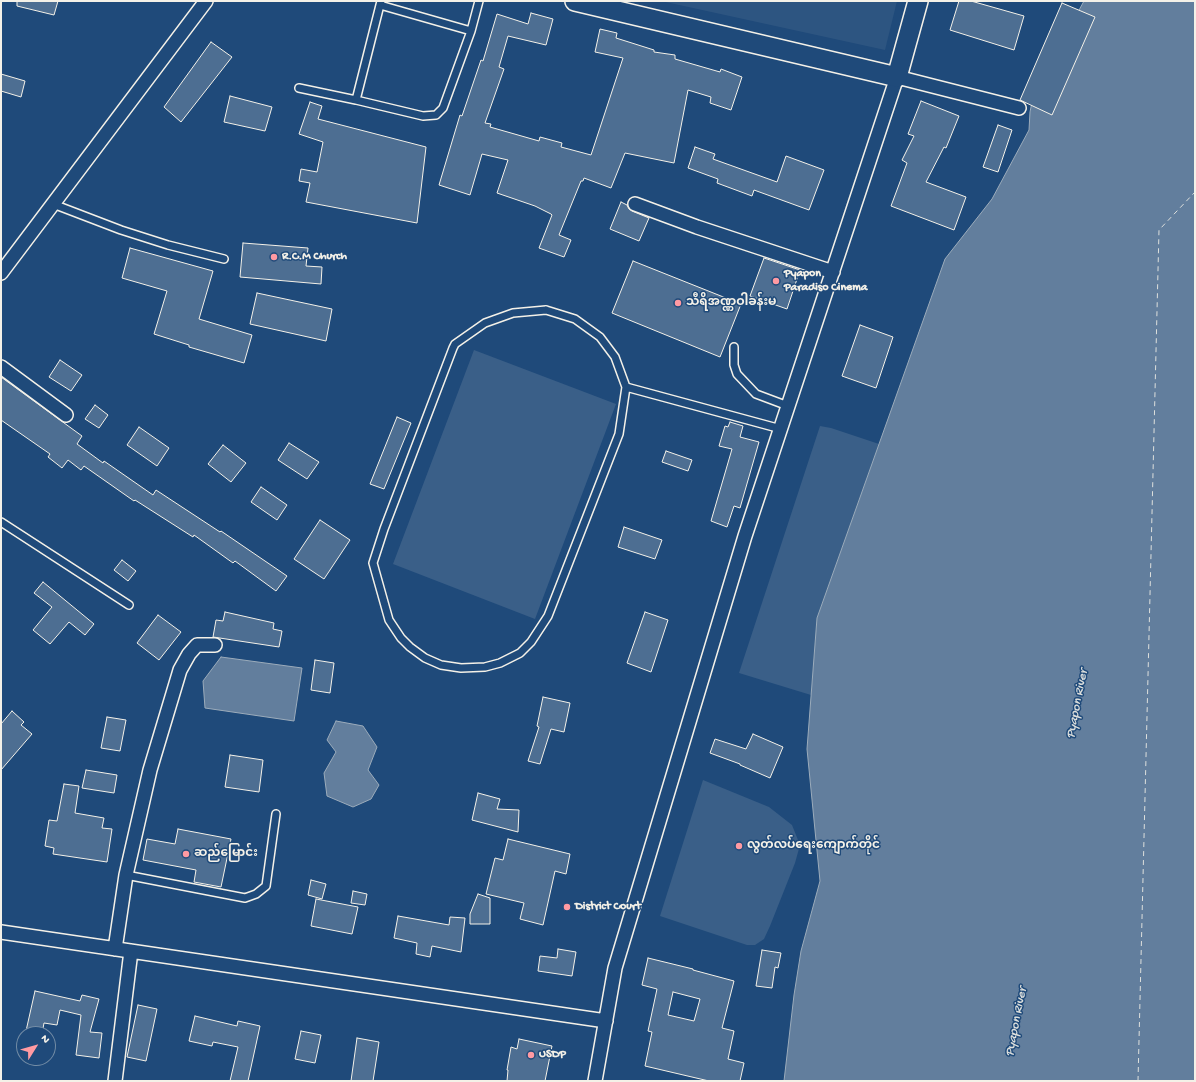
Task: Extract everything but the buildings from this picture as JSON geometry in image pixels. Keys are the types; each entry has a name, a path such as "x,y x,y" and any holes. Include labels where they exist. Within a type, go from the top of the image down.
{"main road":[{"path":"575,1 898,77 918,1"}],"street":[{"path":"1,272 206,1"},
{"path":"595,1081 615,968 745,536 898,77 1019,108"},
{"path":"635,204 697,227 832,272"},
{"path":"1,367 66,415"},
{"path":"115,949 126,875 150,770 180,670 189,654 197,645 215,645"},
{"path":"1,932 606,1021"},
{"path":"115,1081 131,951"}],"lane":[{"path":"299,88 423,116 436,115 443,108 480,1"},
{"path":"356,100 381,3 471,30"},
{"path":"53,204 120,230 168,245 224,258"},
{"path":"546,310 575,319 600,337 615,357 626,387 619,434 548,616 531,642 520,653 500,663 485,667 461,668 442,665 424,658 410,647 401,638 389,620 373,563 387,522 455,344 485,323 513,313 546,310"},
{"path":"734,347 734,365 737,374 756,394 788,406"},
{"path":"626,387 781,429"},
{"path":"1,522 129,605"},
{"path":"126,875 245,898 256,894 266,886 276,814"}],"shaded area":[{"path":"661,1 897,1 885,50"},
{"path":"474,350 616,404 535,619 393,564"},
{"path":"820,426 831,428 879,444 817,618 811,695 739,673"},
{"path":"703,780 769,807 792,825 800,845 795,863 770,926 764,939 755,945 747,945 660,916"}],"water":[{"name":"Pyapon River","path":"1084,1 1195,1 1195,1081 784,1081 794,995 801,951 820,881 807,749 817,618 945,259 992,199 1029,130 1030,112 1036,82 1059,47"},
{"path":"221,657 302,668 294,721 205,708 203,681"},
{"path":"336,721 363,726 377,747 368,770 379,785 371,799 353,807 327,796 324,773 336,752 327,740"}],"ferry route":[{"path":"1138,1081 1159,230 1195,192"}],"place":[{"name":"R.C.M Church","path":"274,257"},
{"name":"Pyapon Paradiso Cinema","path":"776,281"},
{"name":"သီရိအဏ္ဏဝါခန်းမ","path":"678,303"},
{"name":"လွတ်လပ်ရေးကျောက်တိုင်","path":"739,846"},
{"name":"ဆည်မြောင်း","path":"186,854"},
{"name":"District Court","path":"567,907"},
{"name":"USDP","path":"531,1055"}]}
